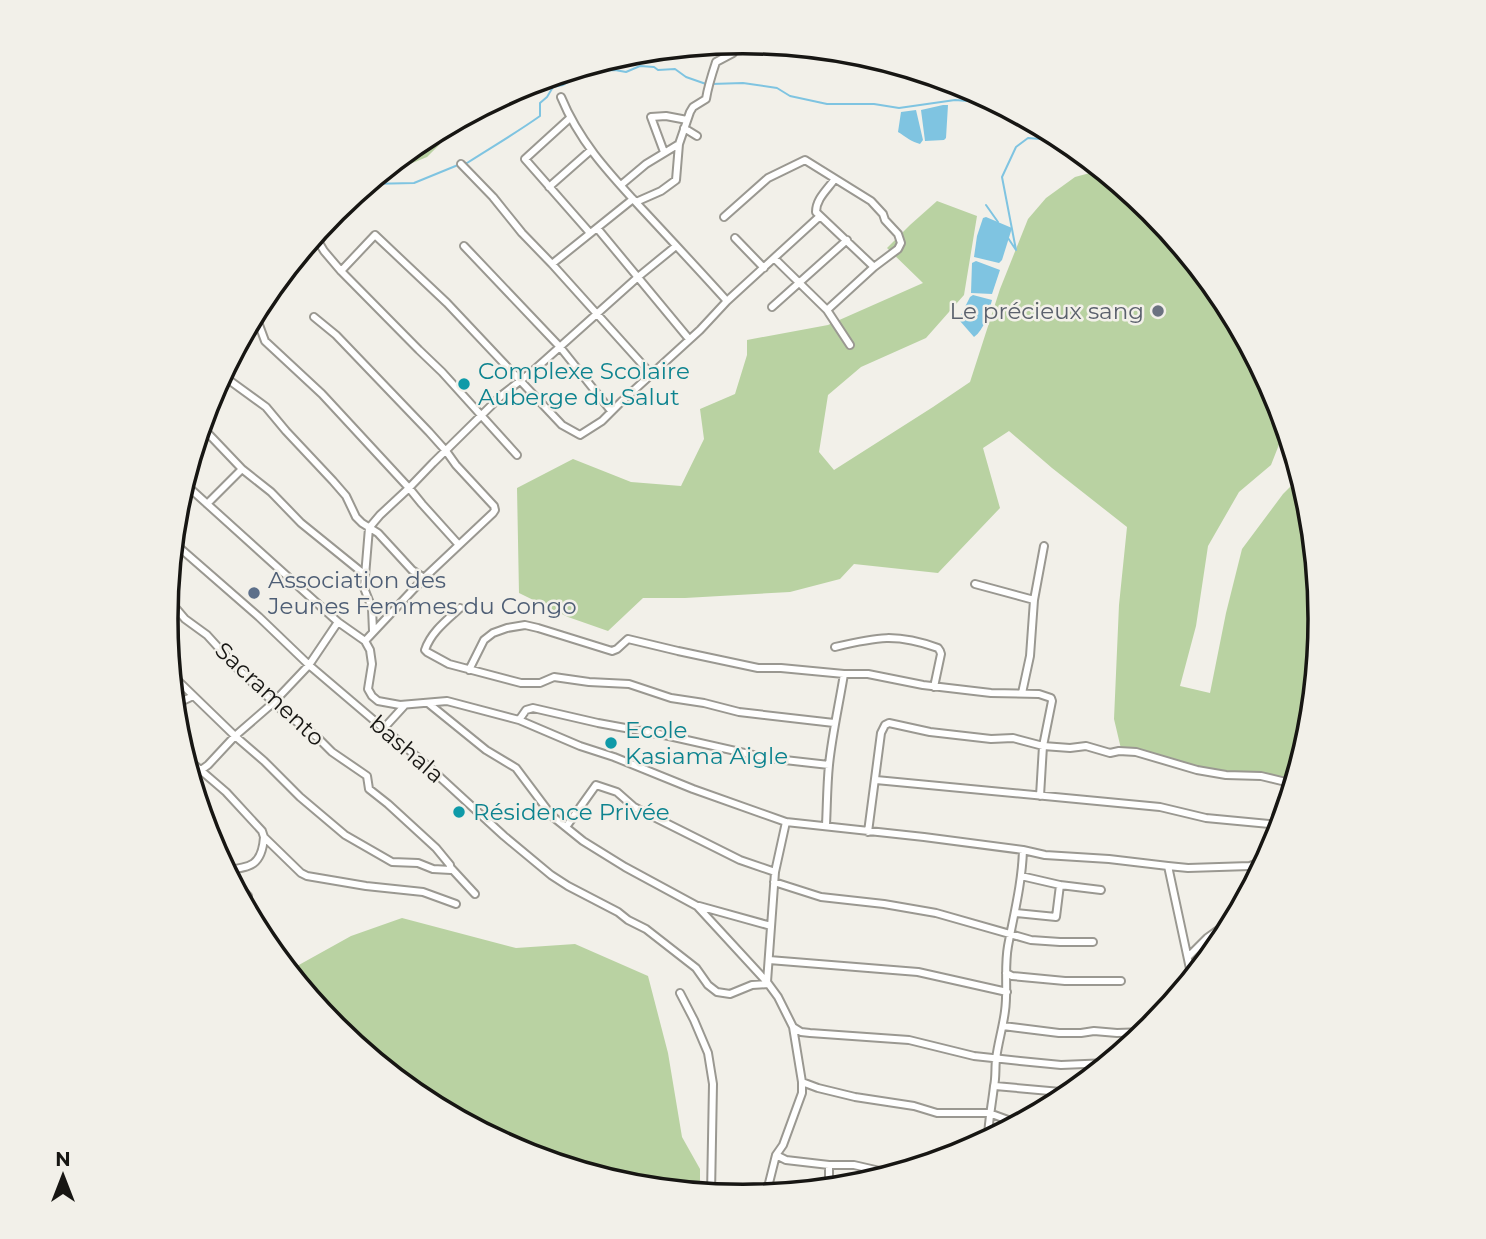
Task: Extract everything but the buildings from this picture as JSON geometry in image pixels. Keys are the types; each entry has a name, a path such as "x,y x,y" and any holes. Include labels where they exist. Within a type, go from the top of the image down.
{"street":[{"path":"552,264 635,200 661,191 676,180 679,144 687,120 693,107 706,99 716,62 729,54"},
{"path":"561,97 570,118 591,150 726,301"},
{"path":"664,152 651,117 666,116 687,120"},
{"path":"570,118 525,159 590,233"},
{"path":"684,128 696,136"},
{"path":"621,185 646,164 679,144"},
{"path":"549,187 591,150"},
{"path":"724,217 768,178 805,160 871,201 898,234 901,240 898,249 827,310"},
{"path":"461,164 651,374"},
{"path":"834,180 816,207 816,212 874,267"},
{"path":"341,271 375,235 377,236 447,303 562,425 580,436 603,421 700,330 726,301 820,216"},
{"path":"597,228 689,339"},
{"path":"735,237 765,268"},
{"path":"772,307 847,240"},
{"path":"320,245 341,271 442,372 517,455"},
{"path":"464,246 559,347 611,411"},
{"path":"373,631 372,609 364,588 369,528 519,380 534,370 676,246"},
{"path":"775,258 827,310 849,345"},
{"path":"314,317 336,335 446,451 495,508 365,640"},
{"path":"260,326 265,341 322,394 459,545"},
{"path":"230,382 266,407 346,496 356,517 378,533 412,570 424,578"},
{"path":"209,435 301,523 364,574"},
{"path":"207,504 242,469"},
{"path":"193,491 338,622 365,640 372,664 372,676 368,686 372,696 378,701 407,705 447,701 519,720 580,746 786,822 1023,850 1045,855 1188,868 1252,865"},
{"path":"1022,693 1030,656 1034,600 1044,546"},
{"name":"bashala","path":"183,550 309,665 551,875 646,929 696,968 708,985 717,992 730,994 752,985 768,983"},
{"path":"975,584 1034,600"},
{"path":"460,608 442,624 425,650 449,664 468,670 525,684 540,683 554,677 629,684 671,698 739,712 834,723"},
{"name":"Sacramento","path":"178,611 207,635 236,667 274,702 332,751 364,773 368,778 369,789 434,846 475,894"},
{"path":"201,770 274,702 309,665 338,622"},
{"path":"468,670 484,640 493,633 525,625 612,651 628,639 758,668 868,674 934,687 991,693 1039,694 1051,698 1052,701 1043,746 1040,796"},
{"path":"835,647 878,638 896,638 914,640 938,648 941,654 934,687"},
{"path":"826,825 834,723 844,674"},
{"path":"182,685 287,785 362,846 392,862 418,863 433,869 451,868"},
{"path":"184,700 193,696"},
{"path":"428,703 486,750 516,768 552,816 583,841 697,906 771,926"},
{"path":"384,728 407,705"},
{"path":"519,720 526,710 533,708 766,758 829,765"},
{"path":"868,832 881,733 885,725 890,723 930,732 992,739 1013,738 1043,746 1086,746 1110,753 1136,752 1197,771 1261,776 1284,782"},
{"path":"197,767 226,792 301,873 366,886 423,892 456,904"},
{"path":"876,780 1160,807 1206,818 1269,824"},
{"path":"566,827 596,785 617,792 634,807 740,860 775,872"},
{"path":"768,983 775,872 786,822"},
{"path":"235,869 248,867 257,862 263,848 264,836"},
{"path":"988,1128 1007,992 1010,934 1014,923 1023,850"},
{"path":"1168,866 1190,965"},
{"path":"1021,876 1060,885 1101,890"},
{"path":"774,882 821,897 936,913 1031,940 1093,943"},
{"path":"1015,913 1056,917 1060,885"},
{"path":"697,906 768,983 793,1027 802,1093 797,1111 776,1155 769,1184"},
{"path":"1189,956 1213,933"},
{"path":"769,960 918,972 1007,992"},
{"path":"1006,973 1012,976 1065,981 1121,981"},
{"path":"680,993 708,1053 713,1084 710,1184"},
{"path":"1003,1026 1059,1033 1128,1033"},
{"path":"793,1027 801,1032 909,1040 974,1056 1062,1065 1092,1064"},
{"path":"802,1082 855,1097 914,1106 937,1113 989,1113 1006,1119"},
{"path":"995,1086 1053,1091"},
{"path":"776,1155 786,1160 854,1165 872,1169"},
{"path":"829,1165 829,1178"}],"green space":[{"path":"440,143 427,157 409,164"},
{"path":"1090,173 1116,195 1143,220 1191,275 1233,337 1250,369 1278,438 1280,443 1271,465 1239,492 1208,546 1196,626 1180,686 1210,693 1242,549 1292,485 1303,546 1308,620 1303,693 1284,782 1189,770 1132,752 1122,753 1114,719 1119,605 1127,527 1009,431 983,448 1000,508 938,573 854,564 840,579 790,592 643,598 608,631 568,617 519,593 517,488 573,459 631,482 681,486 704,439 700,409 735,394 747,355 747,340 828,325 923,283 887,248 937,201 977,216 964,295 926,338 861,367 828,395 819,452 834,470 970,382 1000,289 1028,219 1046,198 1075,177"},
{"path":"402,918 516,948 575,944 648,976 668,1053 682,1137 700,1169 700,1183 633,1174 561,1155 527,1142 460,1109 399,1068 343,1019 297,966 351,936"}],"water":[{"path":"948,105 946,138 925,141 921,110"},
{"path":"916,110 923,140 920,144 898,132 901,112"},
{"path":"983,218 1012,228 999,263 974,257 977,236"},
{"path":"976,261 1000,270 992,294 971,293 972,263"},
{"path":"973,295 992,300 988,315 974,337 960,321"}],"waterway":[{"path":"613,70 626,72 640,66 658,70 675,69 686,77 706,84"},
{"path":"553,87 569,82"},
{"path":"711,84 743,83 777,88 790,96 827,104 874,104 899,108 955,100 967,101"},
{"path":"463,163 540,116 540,103 553,87"},
{"path":"1008,238 1016,250 1002,177 1016,147 1028,138 1040,139"},
{"path":"384,184 414,183 458,165"},
{"path":"986,205 998,222"}],"place":[{"name":"Le précieux sang","path":"1158,311"},
{"name":"Complexe Scolaire Auberge du Salut","path":"464,384"},
{"name":"Association des Jeunes Femmes du Congo","path":"254,593"},
{"name":"Ecole Kasiama Aigle","path":"611,743"},
{"name":"Résidence Privée","path":"459,812"}]}
